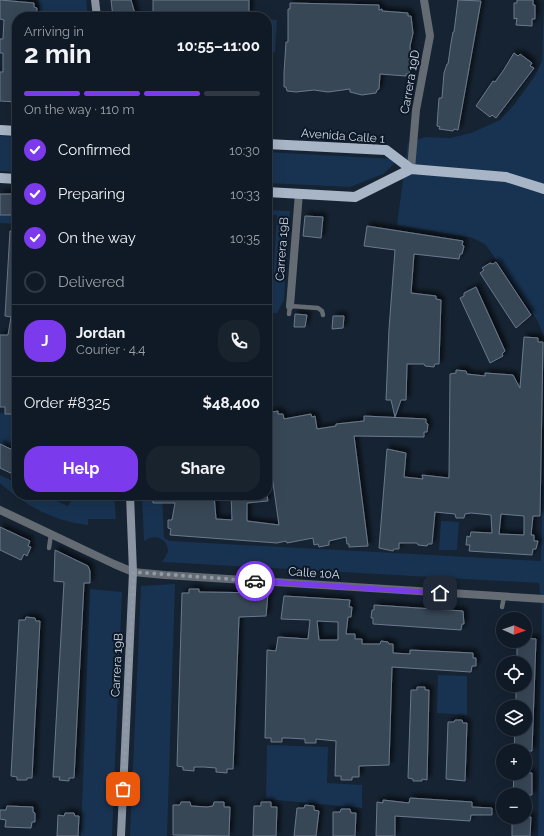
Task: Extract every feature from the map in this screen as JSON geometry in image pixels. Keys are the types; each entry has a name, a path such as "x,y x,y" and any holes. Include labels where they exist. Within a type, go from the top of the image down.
{"main road":[{"path":"0,130 12,131"},
{"name":"Avenida Calle 1","path":"272,144 386,150 411,169"},
{"path":"272,192 355,196 411,169 506,177 542,188"},
{"path":"0,178 12,179"}],"street":[{"path":"94,0 96,12"},
{"name":"Carrera 19D","path":"411,169 416,110 430,36 424,0"},
{"path":"542,188 544,196"},
{"name":"Carrera 19B","path":"290,310 298,243 299,193"},
{"name":"Carrera 19B","path":"121,836 134,572 130,500"},
{"name":"Calle 10A","path":"0,510 134,572 544,599"}],"lane":[{"path":"290,310 318,308 322,311 323,315"},
{"path":"49,548 51,534"},
{"path":"502,607 504,597"}],"shaded area":[{"path":"38,0 86,0 87,12 40,12"},
{"path":"544,4 544,336 537,320 486,245 473,238 397,225 408,143 425,137 450,138 471,133 500,120 514,105 535,76 542,61"},
{"path":"272,20 277,20 275,52 272,52"},
{"path":"0,136 12,137 12,172 0,171"},
{"path":"272,152 393,159 394,164 383,174 350,187 272,183"},
{"path":"272,210 290,211 284,300 277,313 272,313 272,295 277,215 272,214"},
{"path":"0,215 12,215 12,224 0,223"},
{"path":"0,413 12,414 12,450 0,444"},
{"path":"544,433 544,836 538,836 542,608 539,583 162,562 168,552 166,543 160,538 156,537 152,537 144,541 142,500 162,500 164,538 170,541 541,561"},
{"path":"0,475 12,481 12,493 10,491 0,483"},
{"path":"22,500 54,500 68,506 71,500 114,500 116,519 88,519 88,525 75,523 52,516"},
{"path":"441,521 459,522 457,550 439,550"},
{"path":"175,584 167,836 130,836 141,586"},
{"path":"90,589 122,592 112,836 81,836"},
{"path":"438,675 467,676 467,715 437,713"},
{"path":"267,745 328,747 327,783 362,785 362,808 266,799"}],"building":[{"path":"0,0 34,3 34,7 37,8 37,12 12,12 12,102 0,101 0,72 3,72 3,53 0,53 0,39 3,39 4,20 0,19"},
{"path":"111,0 131,0 135,12 112,12"},
{"path":"153,0 249,0 249,12 153,12"},
{"path":"458,0 481,1 458,130 454,129 453,131 439,129 440,127 437,126 439,98 442,98 444,73 448,64"},
{"path":"517,0 533,0 533,5 535,5 535,19 532,19 532,26 516,25 517,18 514,19 514,3 517,3"},
{"path":"290,3 379,5 379,10 382,9 382,11 408,13 408,16 411,16 413,33 410,46 411,65 409,74 406,74 406,76 380,74 379,89 376,93 362,95 350,92 350,89 328,92 314,90 296,92 287,91 286,87 284,87 284,73 286,42 288,42 288,9 290,9"},
{"path":"514,53 518,56 520,54 532,63 530,66 534,68 496,118 492,115 490,117 476,106 493,81 495,82 503,71"},
{"path":"0,194 12,194 12,215 0,215"},
{"path":"305,216 323,217 321,238 303,236"},
{"path":"367,226 463,241 462,245 464,246 459,259 414,254 411,293 436,296 436,299 441,300 439,364 435,364 434,367 425,366 424,364 407,364 406,400 401,400 395,417 391,400 386,400 389,329 395,250 364,246"},
{"path":"10,231 12,231 12,414 5,414 5,407 0,407 0,335 8,335 11,317 5,316"},
{"path":"496,262 531,315 516,328 480,273 484,270 482,268 490,263 493,264"},
{"path":"476,287 505,351 502,354 503,356 490,363 460,298 464,296 464,293"},
{"path":"295,314 307,315 305,327 294,327"},
{"path":"333,316 344,316 343,328 332,329"},
{"path":"524,337 538,338 538,342 543,342 540,516 533,516 531,535 534,535 534,541 538,541 536,549 533,549 532,555 469,551 470,545 466,545 467,536 470,537 471,532 492,533 491,515 471,513 465,514 464,518 456,518 455,514 435,512 432,544 428,544 427,546 418,545 417,543 399,543 399,549 394,549 393,551 379,548 387,449 406,453 404,477 423,479 422,475 449,478 450,374 456,373 456,370 466,371 467,374 485,376 485,373 513,375 520,388","holes":["501,514 524,516 524,535 499,534"]},
{"path":"278,411 278,414 283,414 284,419 311,414 312,417 315,416 317,429 336,426 336,424 364,421 364,416 426,419 426,423 428,424 427,432 424,432 424,437 354,436 368,546 349,547 346,537 329,541 329,545 319,547 318,544 314,545 313,538 287,543 286,541 277,543 170,535 171,529 168,528 168,520 172,520 175,503 153,503 153,500 214,500 216,519 232,520 231,500 268,500 247,503 247,521 279,525 272,476 272,412"},
{"path":"0,444 12,450 12,474 0,468"},
{"path":"0,527 30,541 28,546 31,547 27,556 24,554 21,560 0,550"},
{"path":"55,550 88,566 90,571 90,583 84,583 74,778 69,778 69,781 59,780 60,777 53,777 64,582 54,581"},
{"path":"189,589 199,589 199,592 268,593 266,616 239,617 233,769 227,769 227,773 216,772 216,768 194,767 194,771 183,770 183,767 177,766 182,593 189,593"},
{"path":"284,596 350,600 349,607 352,607 351,617 348,617 346,634 355,634 355,639 362,639 362,644 380,644 381,641 388,642 389,644 393,644 393,653 410,654 410,650 473,653 473,658 476,658 476,666 472,666 471,672 392,667 389,765 359,766 359,777 352,777 352,780 341,780 341,776 335,776 336,741 316,739 316,743 305,743 305,739 282,738 282,742 271,742 271,738 265,738 267,650 276,651 278,637 308,639 310,620 281,619","holes":["317,621 338,622 338,640 319,640"]},
{"path":"374,605 463,611 464,624 462,624 461,630 373,624 373,618 371,618"},
{"path":"26,617 35,618 36,621 40,621 32,778 27,778 27,780 17,780 17,777 11,776 19,620 25,620"},
{"path":"532,639 536,639 532,751 532,744 514,744 515,736 532,736 532,700 516,700 516,692 532,692 532,656 517,656 517,648 532,648"},
{"path":"417,687 425,687 425,690 429,690 427,780 422,779 422,781 413,781 413,779 408,778 411,690 417,690"},
{"path":"455,720 462,720 463,723 467,723 465,781 446,779 448,722 454,722"},
{"path":"514,780 532,780 532,788 513,788"},
{"path":"410,798 472,802 472,807 492,808 492,815 471,815 470,821 395,816 395,836 376,836 377,802 383,803 383,800 409,803"},
{"path":"181,802 190,802 191,806 207,807 213,806 214,802 224,802 224,807 230,807 229,836 173,835 173,805 180,805"},
{"path":"261,802 271,802 271,807 277,807 276,836 253,836 254,806 261,806"},
{"path":"305,805 314,806 314,810 319,811 316,836 294,836 297,808 304,808"},
{"path":"7,806 33,807 35,822 32,822 31,828 5,827 6,820 0,819 0,810 6,810"},
{"path":"341,809 350,809 351,813 356,813 355,836 333,836 333,812 340,812"},
{"path":"65,813 74,813 75,816 79,816 78,836 57,836 58,815 64,816"},
{"path":"512,824 531,824 530,836 512,836"}],"way so far":[{"path":"123,789 134,572 255,581"}],"route":[{"path":"255,581 440,593"}]}
